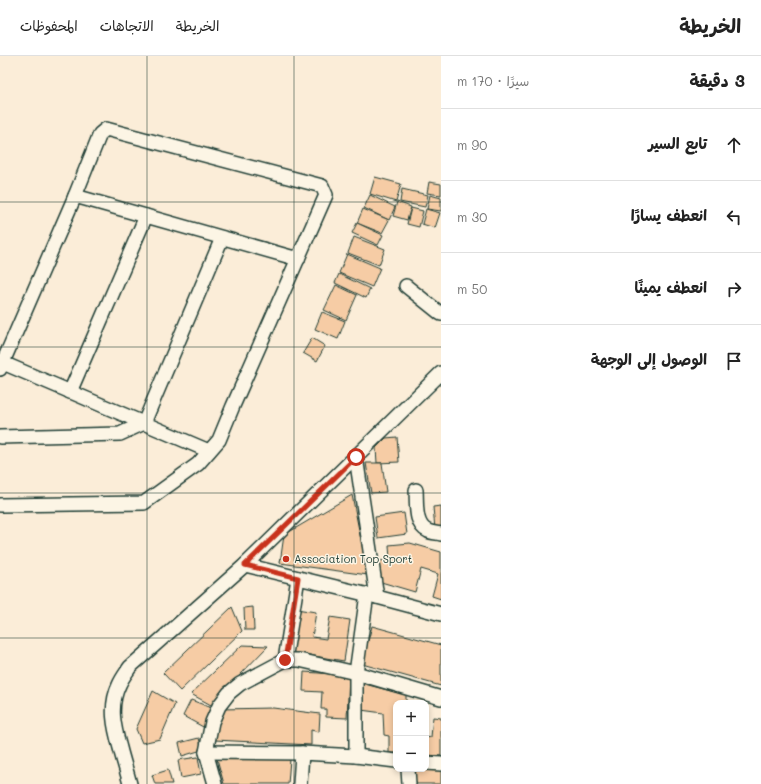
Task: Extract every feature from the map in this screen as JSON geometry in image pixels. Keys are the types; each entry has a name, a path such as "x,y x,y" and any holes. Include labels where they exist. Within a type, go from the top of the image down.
{"street":[{"path":"0,506 144,503 198,464 210,451 219,440 326,195 322,186 106,129 100,134 75,196 1,366 70,392 210,451"},
{"path":"75,196 298,259"},
{"path":"70,392 146,216"},
{"path":"0,437 120,434 144,423 222,238"},
{"path":"406,286 441,314"},
{"path":"130,784 115,728 113,706 119,685 130,667 245,565 441,373"},
{"path":"356,457 372,596 356,673 356,756"},
{"path":"416,490 418,521 428,531 441,534"},
{"path":"245,565 441,614"},
{"path":"285,660 298,578"},
{"path":"215,784 206,752 212,722 219,706 229,693 240,684 285,660 299,660 356,673 441,698"},
{"path":"206,752 302,753 356,756 393,761"},
{"path":"300,784 302,753"},
{"path":"429,763 441,764"},
{"path":"408,772 409,784"}],"building":[{"path":"375,177 401,184 396,202 370,194"},
{"path":"429,182 441,184 441,195 427,193"},
{"path":"402,189 428,195 425,207 400,202"},
{"path":"370,195 395,207 389,220 364,208"},
{"path":"430,195 441,198 441,211 427,209"},
{"path":"397,202 411,207 407,220 393,216"},
{"path":"411,208 423,211 419,227 407,224"},
{"path":"363,209 389,220 382,233 357,223"},
{"path":"426,209 440,213 435,228 422,224"},
{"path":"357,223 383,235 378,245 352,233"},
{"path":"354,237 385,249 379,265 348,253"},
{"path":"347,254 380,268 372,287 339,273"},
{"path":"339,274 370,289 366,298 335,283"},
{"path":"336,285 357,295 346,320 324,310"},
{"path":"322,312 345,321 338,339 315,329"},
{"path":"312,338 325,346 317,361 303,353"},
{"path":"397,437 399,462 377,463 376,448 386,438"},
{"path":"366,463 382,463 386,492 371,493"},
{"path":"352,495 368,575 280,563 284,535"},
{"path":"441,506 441,528 435,529 433,507"},
{"path":"404,513 407,534 378,538 375,517"},
{"path":"410,543 441,552 441,599 432,596 438,574 421,569 415,592 381,582 379,561 390,560 389,545"},
{"path":"232,607 242,631 180,691 163,673"},
{"path":"253,607 254,630 245,630 244,608"},
{"path":"296,609 316,612 312,637 326,639 330,617 350,620 344,661 290,652"},
{"path":"372,626 441,645 441,686 362,664"},
{"path":"242,645 268,646 211,705 191,694"},
{"path":"304,672 349,675 347,718 326,717 326,709 321,709 322,692 303,691"},
{"path":"361,683 406,695 406,700 393,700 393,753 389,753 389,736 384,735 383,713 361,710"},
{"path":"153,691 175,704 160,739 142,743 136,729"},
{"path":"191,700 212,708 205,728 183,716"},
{"path":"273,708 320,714 319,732 311,730 311,745 215,740 222,709"},
{"path":"433,717 441,718 441,756 429,755 429,737 431,737"},
{"path":"199,738 202,750 182,756 179,743"},
{"path":"198,757 201,774 181,778 178,760"},
{"path":"217,759 290,759 288,784 224,784"},
{"path":"168,770 172,784 155,784 152,775"},
{"path":"429,770 441,770 441,784 415,784 415,772 429,772"}],"place":[{"name":"Association Top Sport","path":"286,559"}],"route":[{"path":"285,660 298,578 245,565 356,457"}]}
